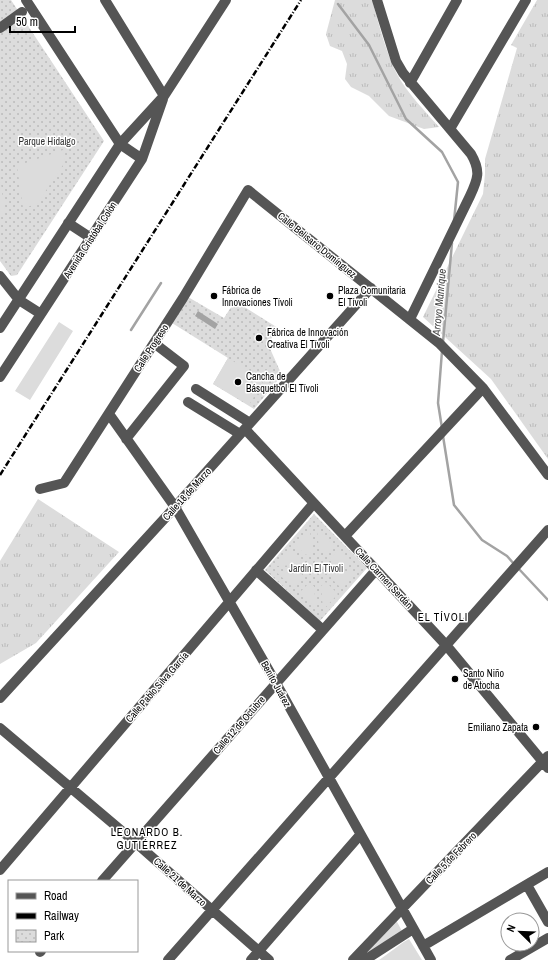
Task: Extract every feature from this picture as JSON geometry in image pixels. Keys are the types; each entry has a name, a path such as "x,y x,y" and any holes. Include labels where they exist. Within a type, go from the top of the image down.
{"street":[{"path":"105,0 164,96"},
{"path":"377,0 396,61 410,83 470,154 477,168 478,175 476,183 448,243 410,319"},
{"path":"410,83 456,0"},
{"path":"450,129 526,0"},
{"path":"28,1 120,144 142,159"},
{"name":"Avenida Cristóbal Colón","path":"0,328 120,144 164,96 224,1"},
{"path":"0,28 22,12"},
{"name":"Avenida Cristóbal Colón","path":"0,377 142,159 164,96"},
{"name":"Calle Belisario Domínguez","path":"248,190 442,346 483,388 548,475"},
{"name":"Calle Progreso","path":"40,489 64,483 154,343 248,190"},
{"path":"68,223 91,238"},
{"path":"0,276 19,300 41,314"},
{"name":"Calle 18 de Marzo","path":"0,698 175,508 371,288"},
{"path":"126,439 184,366 154,343"},
{"path":"345,536 483,388"},
{"path":"199,390 245,429 191,404 199,390"},
{"name":"Benito Juárez","path":"109,414 175,508 276,683 431,960"},
{"name":"Calle Carmen Serdán","path":"245,429 446,645 546,762"},
{"name":"Calle Pablo Silva García","path":"0,870 314,503"},
{"path":"168,960 548,530"},
{"path":"256,570 323,630"},
{"name":"Calle 12 de Octubre","path":"103,880 376,570"},
{"name":"Calle 21 de Marzo","path":"0,728 136,843 268,960"},
{"name":"Calle 5 de Febrero","path":"353,960 546,762"},
{"path":"251,960 360,835"},
{"path":"423,946 548,872"},
{"path":"527,885 548,922"},
{"path":"365,960 413,929"},
{"path":"510,960 548,938"}],"green space":[{"name":"Parque Hidalgo","path":"0,0 11,0 104,141 17,275 11,276 0,261"},
{"path":"335,0 372,0 386,49 398,76 412,96 439,127 424,129 389,116 369,96 351,87 345,79 347,64 342,51 330,46 326,34"},
{"path":"537,0 548,0 548,459 491,379 423,317 483,194 485,159 517,48 511,45"},
{"path":"63,150 65,162 37,204 23,208 17,166"},
{"path":"0,176 5,215 0,217"},
{"path":"188,297 224,318 235,301 278,328 268,344 280,371 283,374 254,409 213,384 228,358 172,323"},
{"path":"59,322 73,331 30,400 15,391"},
{"name":"Cancha de Básquetbol El Tívoli","path":"228,358 264,380 249,405 213,384"},
{"path":"38,499 119,552 36,643 0,664 0,561"},
{"name":"Jardín El Tivoli","path":"314,514 367,568 320,621 265,570"},
{"path":"310,529 312,552 306,555 295,545"},
{"path":"317,529 334,545 326,553 319,550"},
{"path":"291,549 302,560 300,565 276,566"},
{"path":"339,549 356,565 334,565 330,559"},
{"path":"276,572 301,572 303,578 294,588"},
{"path":"333,573 357,573 342,589 331,578"},
{"path":"326,582 338,594 323,610 321,586"},
{"path":"308,584 314,586 316,608 299,593"},
{"path":"396,920 402,931 363,957"},
{"path":"409,939 422,960 379,960 401,944"}],"shaded area":[{"path":"198,311 218,324 215,329 195,316"}],"waterway":[{"name":"Arroyo Manrique","path":"338,4 369,45 406,119 442,152 458,182 454,221"},
{"name":"Arroyo Manrique","path":"443,342 452,243"},
{"path":"131,330 161,283"},
{"name":"Arroyo Manrique","path":"442,351 438,403 442,428"},
{"name":"Arroyo Manrique","path":"443,436 454,505 482,540 507,556 514,564"},
{"name":"Arroyo Manrique","path":"518,568 548,600"}],"railway":[{"path":"0,475 301,0"}],"place":[{"name":"Fábrica de Innovaciones Tívoli","path":"214,296"},
{"name":"Plaza Comunitaria El Tívoli","path":"330,296"},
{"name":"Fábrica de Innovación Creativa El Tívoli","path":"259,338"},
{"name":"Cancha de Básquetbol El Tívoli","path":"238,382"},
{"name":"Santo Niño de Atocha","path":"455,679"},
{"name":"Emiliano Zapata","path":"536,727"}],"district":[{"name":"EL TÍVOLI","path":"443,617"},
{"name":"LEONARDO B. GUTIÉRREZ","path":"147,838"}]}
